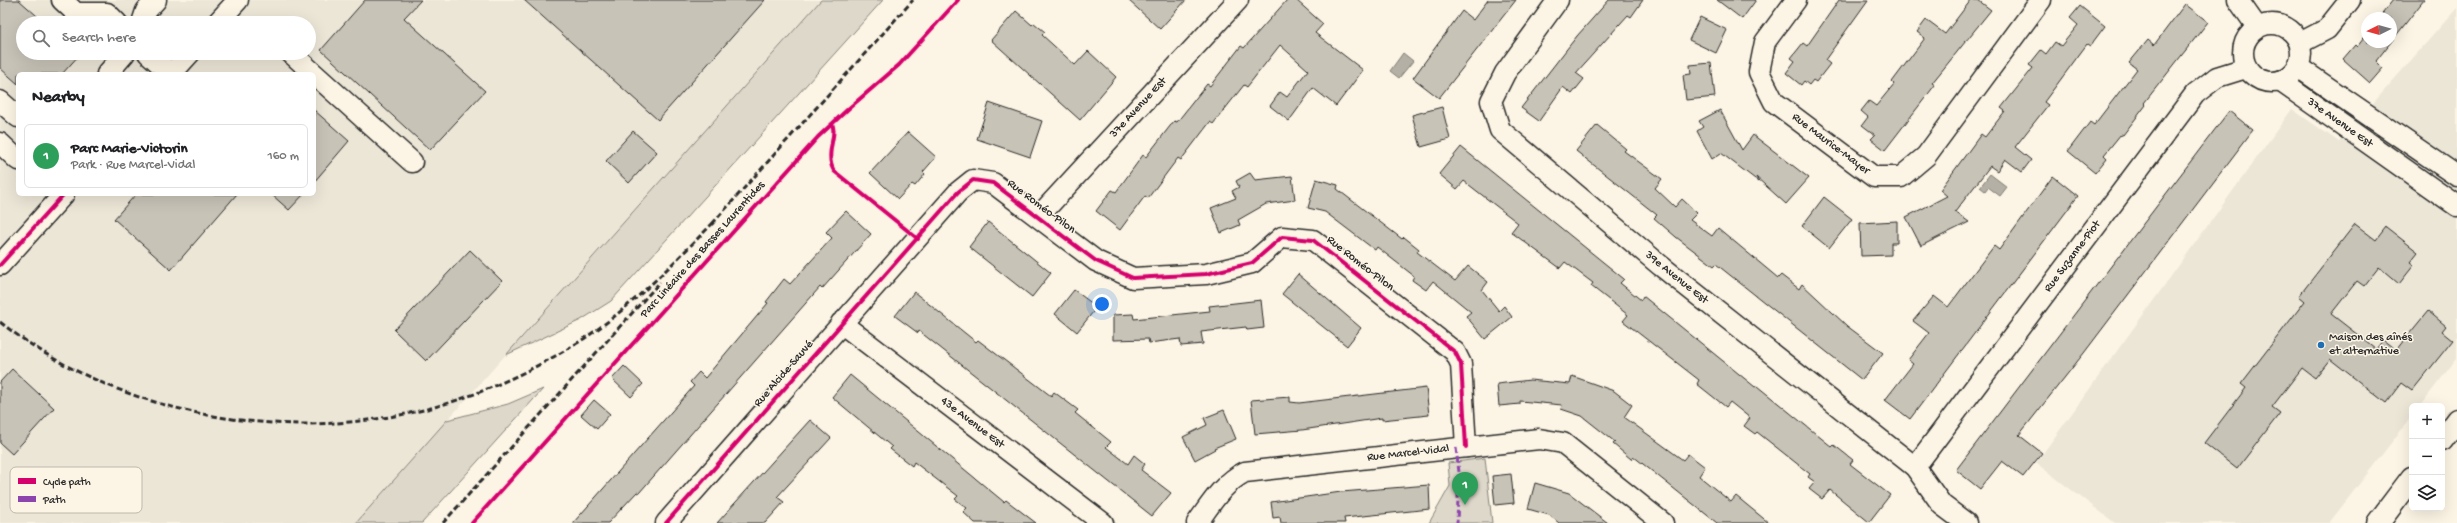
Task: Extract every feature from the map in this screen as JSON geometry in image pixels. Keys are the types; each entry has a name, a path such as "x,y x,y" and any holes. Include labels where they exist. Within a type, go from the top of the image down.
{"main road":[{"path":"2443,439 2457,420"},
{"path":"2378,523 2409,482"}],"street":[{"path":"62,0 76,13 110,12"},
{"path":"144,16 146,11 156,0"},
{"path":"223,16 238,0"},
{"name":"37e Avenue Est","path":"1039,216 1238,0"},
{"name":"39e Avenue Est","path":"1558,0 1505,72 1492,101 1500,130 1662,266 1915,467 1942,505 1966,523"},
{"name":"Rue Maurice-Mayer","path":"1796,0 1765,42 1760,72 1774,102 1874,177 1901,177 1926,156 2041,0"},
{"path":"2238,0 2257,27"},
{"path":"2300,42 2327,29 2350,0"},
{"path":"2266,23 2281,24 2294,32 2300,42 2302,57 2298,67 2290,76 2280,81 2267,82 2255,77 2246,68 2242,56 2244,44 2248,34 2257,27 2266,23"},
{"path":"109,72 119,60"},
{"path":"156,60 169,72"},
{"path":"173,72 184,60"},
{"path":"299,60 312,72"},
{"name":"37e Avenue Est","path":"2298,67 2457,176"},
{"name":"Rue Suzanne-Piot","path":"1915,467 2195,94 2217,77 2246,68"},
{"path":"316,76 412,162"},
{"name":"37e Avenue Est","path":"2280,81 2457,206"},
{"path":"0,101 16,115"},
{"path":"0,143 16,158"},
{"path":"2399,165 2413,146"},
{"name":"Rue Roméo-Pilon","path":"918,239 958,192 973,180 993,183 1039,216 1096,261 1133,278 1206,274 1252,262 1282,237 1313,240 1455,352 1461,364 1466,447"},
{"path":"0,265 59,196"},
{"name":"Rue Alcide-Sauvé","path":"666,523 841,323 918,239"},
{"name":"43e Avenue Est","path":"841,323 1103,523"},
{"name":"Rue Marcel-Vidal","path":"1197,523 1232,478 1245,472 1539,439 1563,443 1663,523"}],"shaded area":[{"path":"0,0 821,0 356,523 0,523"},
{"path":"821,0 883,0 611,301 581,320 506,355"},
{"path":"2457,8 2457,358 2422,403 2409,403 2409,420 2329,523 2115,523 2036,463 2292,109 2339,142"},
{"path":"1403,53 1413,61 1399,78 1390,71"},
{"path":"1990,174 2007,187 2000,196 1988,187 1985,191 1980,187"},
{"path":"543,389 422,523 356,523 447,420 508,404"},
{"path":"1485,458 1492,523 1429,523 1450,486 1448,463"}],"building":[{"path":"0,0 19,0 37,16 16,16 16,60 75,60 64,72 16,72 16,82 0,68"},
{"path":"365,0 421,0 404,18 485,91 430,150 321,50"},
{"path":"524,0 765,0 658,120"},
{"path":"1128,0 1186,0 1160,29"},
{"path":"1287,0 1296,0 1323,24 1315,33 1363,70 1336,106 1313,88 1289,121 1270,106 1280,92 1287,97 1308,70 1280,45 1247,87 1244,85 1213,124 1210,122 1181,160 1178,158 1148,198 1145,196 1120,230 1096,211 1112,190 1116,192 1143,155 1146,157 1174,121 1177,122 1207,84 1210,86 1241,46 1244,48"},
{"path":"1488,0 1516,0 1439,98 1413,78 1462,11 1473,20"},
{"path":"1609,0 1643,0 1631,17 1628,15 1576,73 1584,79 1572,94 1563,87 1539,121 1521,108 1577,36"},
{"path":"1717,0 1756,0 1742,19"},
{"path":"1839,0 1868,0 1825,60 1830,64 1816,82 1813,80 1809,85 1804,81 1801,85 1786,73 1795,61 1791,58 1803,43 1807,46"},
{"path":"1971,0 1978,0 1991,10 1932,83 1935,85 1885,150 1871,139 1875,135 1862,125 1868,117 1861,111 1869,101 1876,106 1894,84 1892,82 1925,38 1917,32 1926,20 1945,34"},
{"path":"2393,0 2424,0 2397,34 2397,12 2384,12"},
{"path":"2185,4 2208,22 2144,103 2146,105 2123,135 2121,134 2104,155 2107,158 2095,173 2068,151 2090,122 2094,125 2137,69 2129,63 2148,40 2154,45"},
{"path":"2080,6 2105,26 2090,46 2087,44 2044,102 2048,105 2015,147 2031,160 2022,172 2005,159 1997,171 1990,166 1955,212 1969,222 1921,246 1906,217 1947,196 1940,190 1981,134 1985,137 2005,111 2001,108 2033,68 2029,65 2041,50 2046,54 2055,42 2061,46 2078,25 2070,18"},
{"path":"1016,11 1032,25 1034,23 1045,32 1042,35 1075,65 1088,51 1116,77 1080,120 991,40"},
{"path":"1700,17 1727,30 1716,53 1689,40"},
{"path":"2361,42 2361,48 2386,48 2376,61 2383,68 2370,83 2343,59 2355,45 2357,47"},
{"path":"1711,63 1715,97 1686,100 1683,75 1691,74 1690,65"},
{"path":"989,103 1042,121 1030,157 977,139"},
{"path":"1442,107 1450,139 1421,147 1412,115"},
{"path":"1720,110 1742,150 1753,135 1809,178 1786,204 1756,177 1759,182 1721,153 1712,159 1697,131 1703,127 1699,121"},
{"path":"2229,111 2253,130 2084,353 2019,435 2042,453 2023,477 2002,461 1980,489 1956,470"},
{"path":"316,112 349,141 316,180"},
{"path":"1597,125 1626,149 1624,151 1662,179 1655,188 1675,207 1682,199 1697,213 1690,220 1712,236 1718,228 1778,278 1781,275 1799,289 1802,284 1847,326 1883,353 1862,380 1716,264 1714,266 1676,237 1654,218 1657,215 1576,151"},
{"path":"633,131 657,152 629,183 606,161"},
{"path":"908,132 936,157 923,172 925,174 915,186 912,184 898,199 870,173"},
{"path":"1461,147 1624,279 1620,283 1641,300 1643,296 1755,387 1757,386 1832,447 1834,445 1853,460 1850,464 1890,495 1869,522 1830,490 1822,499 1809,489 1815,482 1808,477 1810,474 1757,432 1755,434 1744,426 1750,418 1730,402 1726,407 1697,384 1699,380 1623,321 1628,315 1591,286 1593,283 1565,262 1560,268 1511,232 1518,223 1464,181 1457,189 1439,174"},
{"path":"1250,173 1255,180 1292,176 1295,200 1266,204 1238,220 1240,225 1221,233 1211,208 1236,198 1232,191 1239,187 1236,181"},
{"path":"2053,176 2078,196 1910,419 1885,400 1913,364 1908,360 1929,333 1913,321 1934,296 1948,307 1994,246 1999,250"},
{"path":"1316,179 1338,185 1337,189 1402,239 1404,237 1419,249 1417,252 1455,281 1468,266 1488,282 1482,290 1499,311 1504,306 1512,317 1485,339 1466,316 1471,312 1433,281 1426,290 1412,280 1414,276 1377,247 1375,250 1325,212 1308,208"},
{"path":"134,196 235,196 171,270 114,219"},
{"path":"273,196 302,196 289,210"},
{"path":"1824,197 1852,219 1829,248 1802,226"},
{"path":"846,211 871,234 822,289 820,287 639,493 637,492 608,523 573,523 694,386 690,382 699,372 705,378 768,303 766,302 784,279 790,284 832,238 826,232"},
{"path":"1897,221 1897,243 1891,243 1891,255 1861,256 1860,223"},
{"path":"988,222 1051,273 1032,297 969,247"},
{"name":"Maison des aînés et alternative","path":"2355,224 2376,240 2386,227 2418,252 2410,262 2414,265 2399,284 2379,267 2364,286 2357,281 2331,314 2376,349 2383,340 2396,350 2428,311 2446,326 2442,331 2453,340 2412,391 2401,383 2386,403 2330,359 2315,378 2302,368 2272,407 2280,413 2237,469 2204,443 2246,388 2241,384 2305,301 2299,296"},
{"path":"470,250 502,281 426,361 394,330"},
{"path":"1298,274 1361,328 1347,346 1282,294"},
{"path":"1074,290 1097,307 1077,332 1055,314"},
{"path":"914,292 976,342 978,340 1051,396 1054,392 1078,410 1075,413 1111,442 1106,447 1128,464 1134,455 1145,464 1141,470 1171,493 1152,516 919,331 918,333 895,316"},
{"path":"1261,300 1264,328 1247,330 1246,327 1201,332 1203,344 1181,346 1180,339 1149,343 1148,339 1113,340 1113,315 1133,314 1134,319 1210,311 1209,306"},
{"path":"624,366 643,384 631,397 612,379"},
{"path":"12,369 54,408 12,454 0,443 0,382"},
{"path":"850,375 1004,502 1006,500 1036,523 975,523 963,512 967,508 955,499 958,496 914,462 912,466 890,449 892,447 832,397"},
{"path":"1572,376 1614,391 1632,405 1624,417 1683,460 1688,454 1705,467 1699,476 1731,502 1736,496 1769,523 1717,523 1633,456 1631,459 1613,444 1615,442 1582,416 1561,409 1562,405 1520,401 1520,404 1499,406 1497,384 1530,380 1570,384"},
{"path":"1426,388 1429,415 1382,420 1382,418 1302,430 1255,434 1251,400 1290,397 1290,402 1299,403"},
{"path":"594,400 610,414 597,429 581,415"},
{"path":"1224,410 1236,439 1214,448 1215,449 1195,460 1183,437 1207,425 1204,418"},
{"path":"810,420 831,438 777,497 784,502 765,523 717,523"},
{"path":"1511,474 1514,503 1495,505 1492,476"},
{"path":"1535,483 1569,493 1608,523 1559,523 1549,515 1528,509"},
{"path":"1429,485 1430,509 1344,518 1345,523 1281,523 1280,517 1273,518 1271,502 1341,492"}],"railway":[{"path":"712,224 913,0"},
{"path":"0,322 45,354 94,379 146,399 200,413 255,422 310,424 365,420 419,411 475,394 530,370 564,351 606,323 644,291 716,220"},
{"path":"443,523 660,282"}],"marked path":[{"path":"1456,448 1459,472 1457,523"}],"cycle path":[{"name":"Parc Linéaire des Basses Laurentides","path":"472,523 818,137 899,65 958,0"},
{"path":"832,124 833,133 830,158 834,171 918,239"},
{"path":"666,523 958,192 973,180 993,183 1096,261 1133,278 1206,274 1252,263 1282,237 1313,240 1455,352 1461,364 1466,447"},
{"path":"0,265 62,196"}],"place":[{"name":"Maison des aînés et alternative","path":"2321,345"},
{"name":"Parc Marie-Victorin","path":"1465,505"}]}
